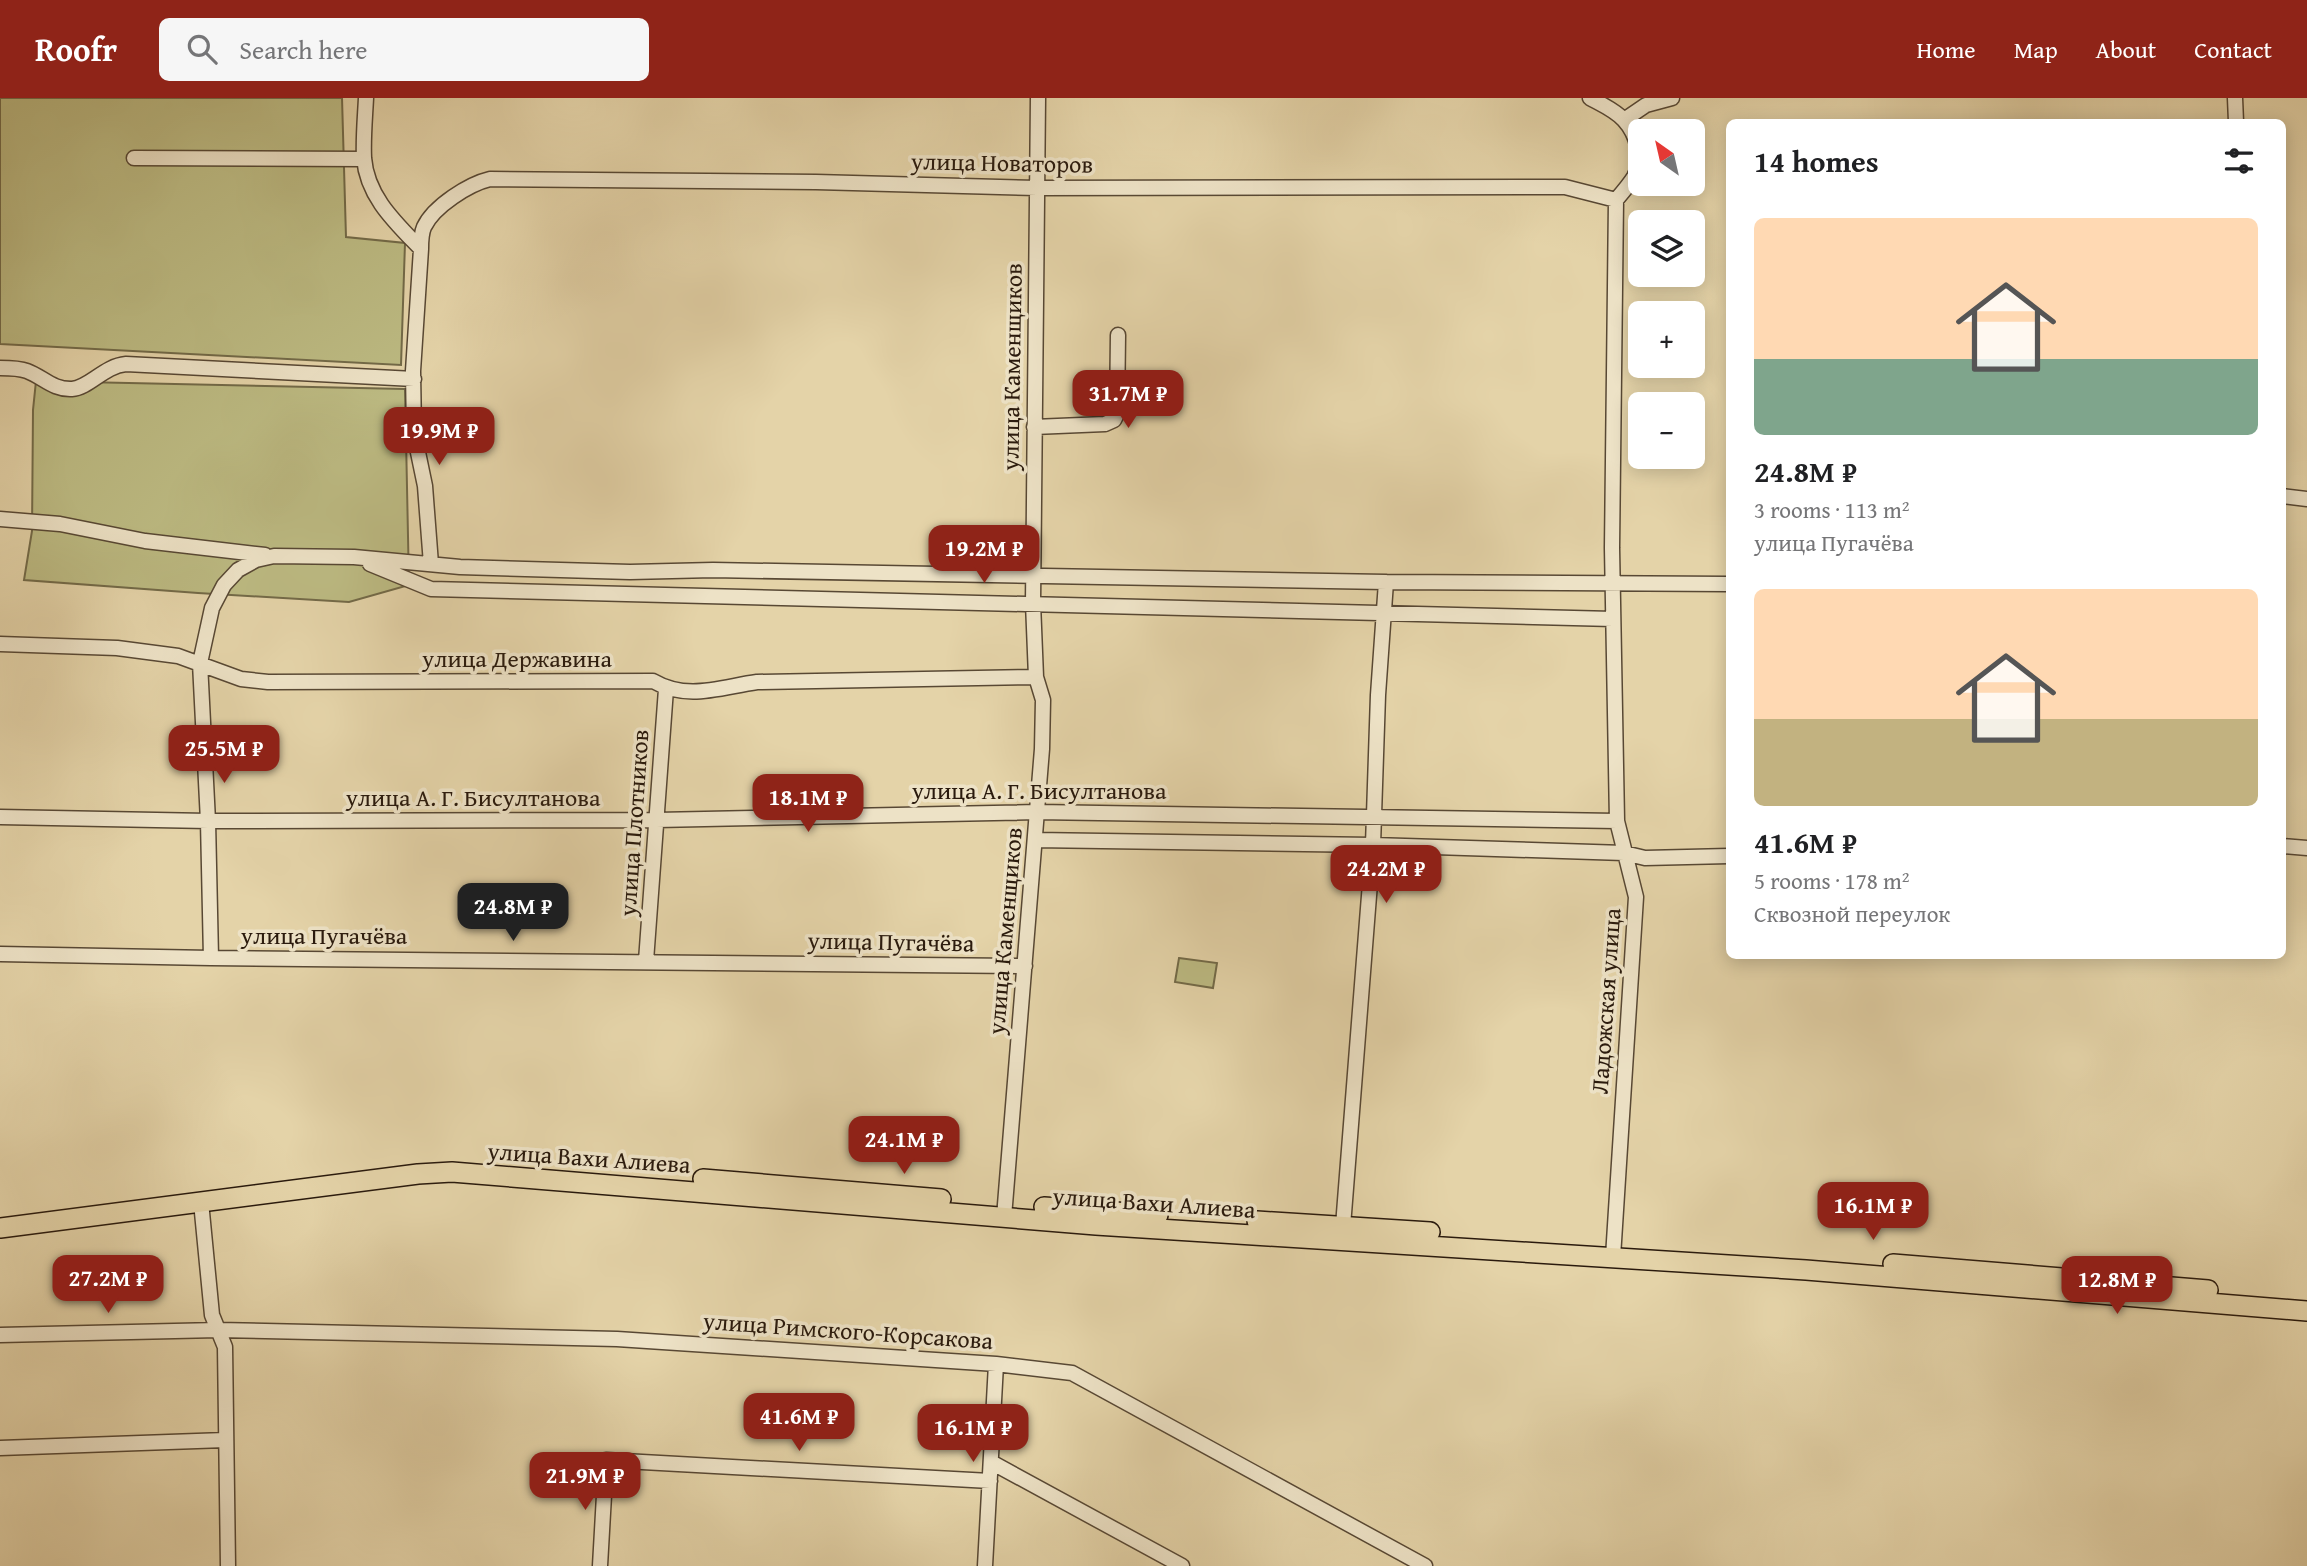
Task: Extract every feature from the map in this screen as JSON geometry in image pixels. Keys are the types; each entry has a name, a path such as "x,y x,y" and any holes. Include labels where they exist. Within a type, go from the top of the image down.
{"main road":[{"name":"улица Вахи Алиева","path":"0,1215 406,1163 508,1163 1005,1211 1096,1225 1969,1270 2307,1298"},
{"name":"улица Вахи Алиева","path":"0,1228 418,1174 452,1172 1005,1211 1343,1226 1806,1270 2307,1311"}],"street":[{"path":"366,98 364,159 369,180 382,207 421,249"},
{"name":"улица Каменщиков","path":"1005,1211 1042,749 1043,700 1036,677 1033,603 1038,98"},
{"path":"1590,98 1624,120 1633,133 1638,149 1638,165 1634,177 1616,200"},
{"path":"1624,120 1646,105 1672,98"},
{"path":"2235,98 2236,119"},
{"path":"134,158 364,159"},
{"name":"улица Новаторов","path":"431,564 425,486 414,433 421,249 424,227 435,213 476,182 490,179 806,182 1037,188 1565,187 1616,200"},
{"name":"Ладожская улица","path":"1613,1251 1636,897 1617,821 1613,619 1616,200"},
{"path":"1034,427 1105,424 1114,420 1117,414 1118,335"},
{"path":"0,368 27,371 54,387 74,389 106,369 126,363 414,379"},
{"path":"2286,496 2307,499"},
{"path":"0,519 60,524 145,541 274,556 354,557 431,564 630,572 713,570 1386,582 1726,584"},
{"path":"211,958 208,821 200,663 212,608 224,585 238,570 274,556"},
{"path":"354,557 431,589 1613,619"},
{"path":"1343,1226 1373,845 1378,695 1386,582"},
{"name":"улица Державина","path":"0,644 117,648 178,656 240,679 268,682 653,681 667,689 700,692 757,682 1036,677"},
{"name":"улица Плотников","path":"646,961 667,689"},
{"name":"улица А. Г. Бисултанова","path":"0,817 208,821 657,820 1037,812 1617,821"},
{"name":"улица А. Г. Бисултанова","path":"1035,840 1373,845 1624,853 1645,858 1726,856"},
{"path":"2286,846 2307,848"},
{"name":"улица Пугачёва","path":"0,954 1026,966"},
{"path":"201,1202 212,1315 225,1347 228,1566"},
{"name":"улица Римского-Корсакова","path":"0,1335 218,1330 617,1339 996,1364 1072,1373 1425,1566"},
{"path":"985,1566 996,1364"},
{"path":"0,1448 225,1440"},
{"path":"600,1566 606,1460 990,1480"},
{"path":"991,1462 1182,1566"}],"shaded area":[{"path":"0,98 342,98 346,237 405,243 401,365 0,344"},
{"path":"36,381 405,389 409,585 349,602 24,580 32,531 33,410"},
{"path":"1179,958 1217,963 1213,988 1175,982"}]}
